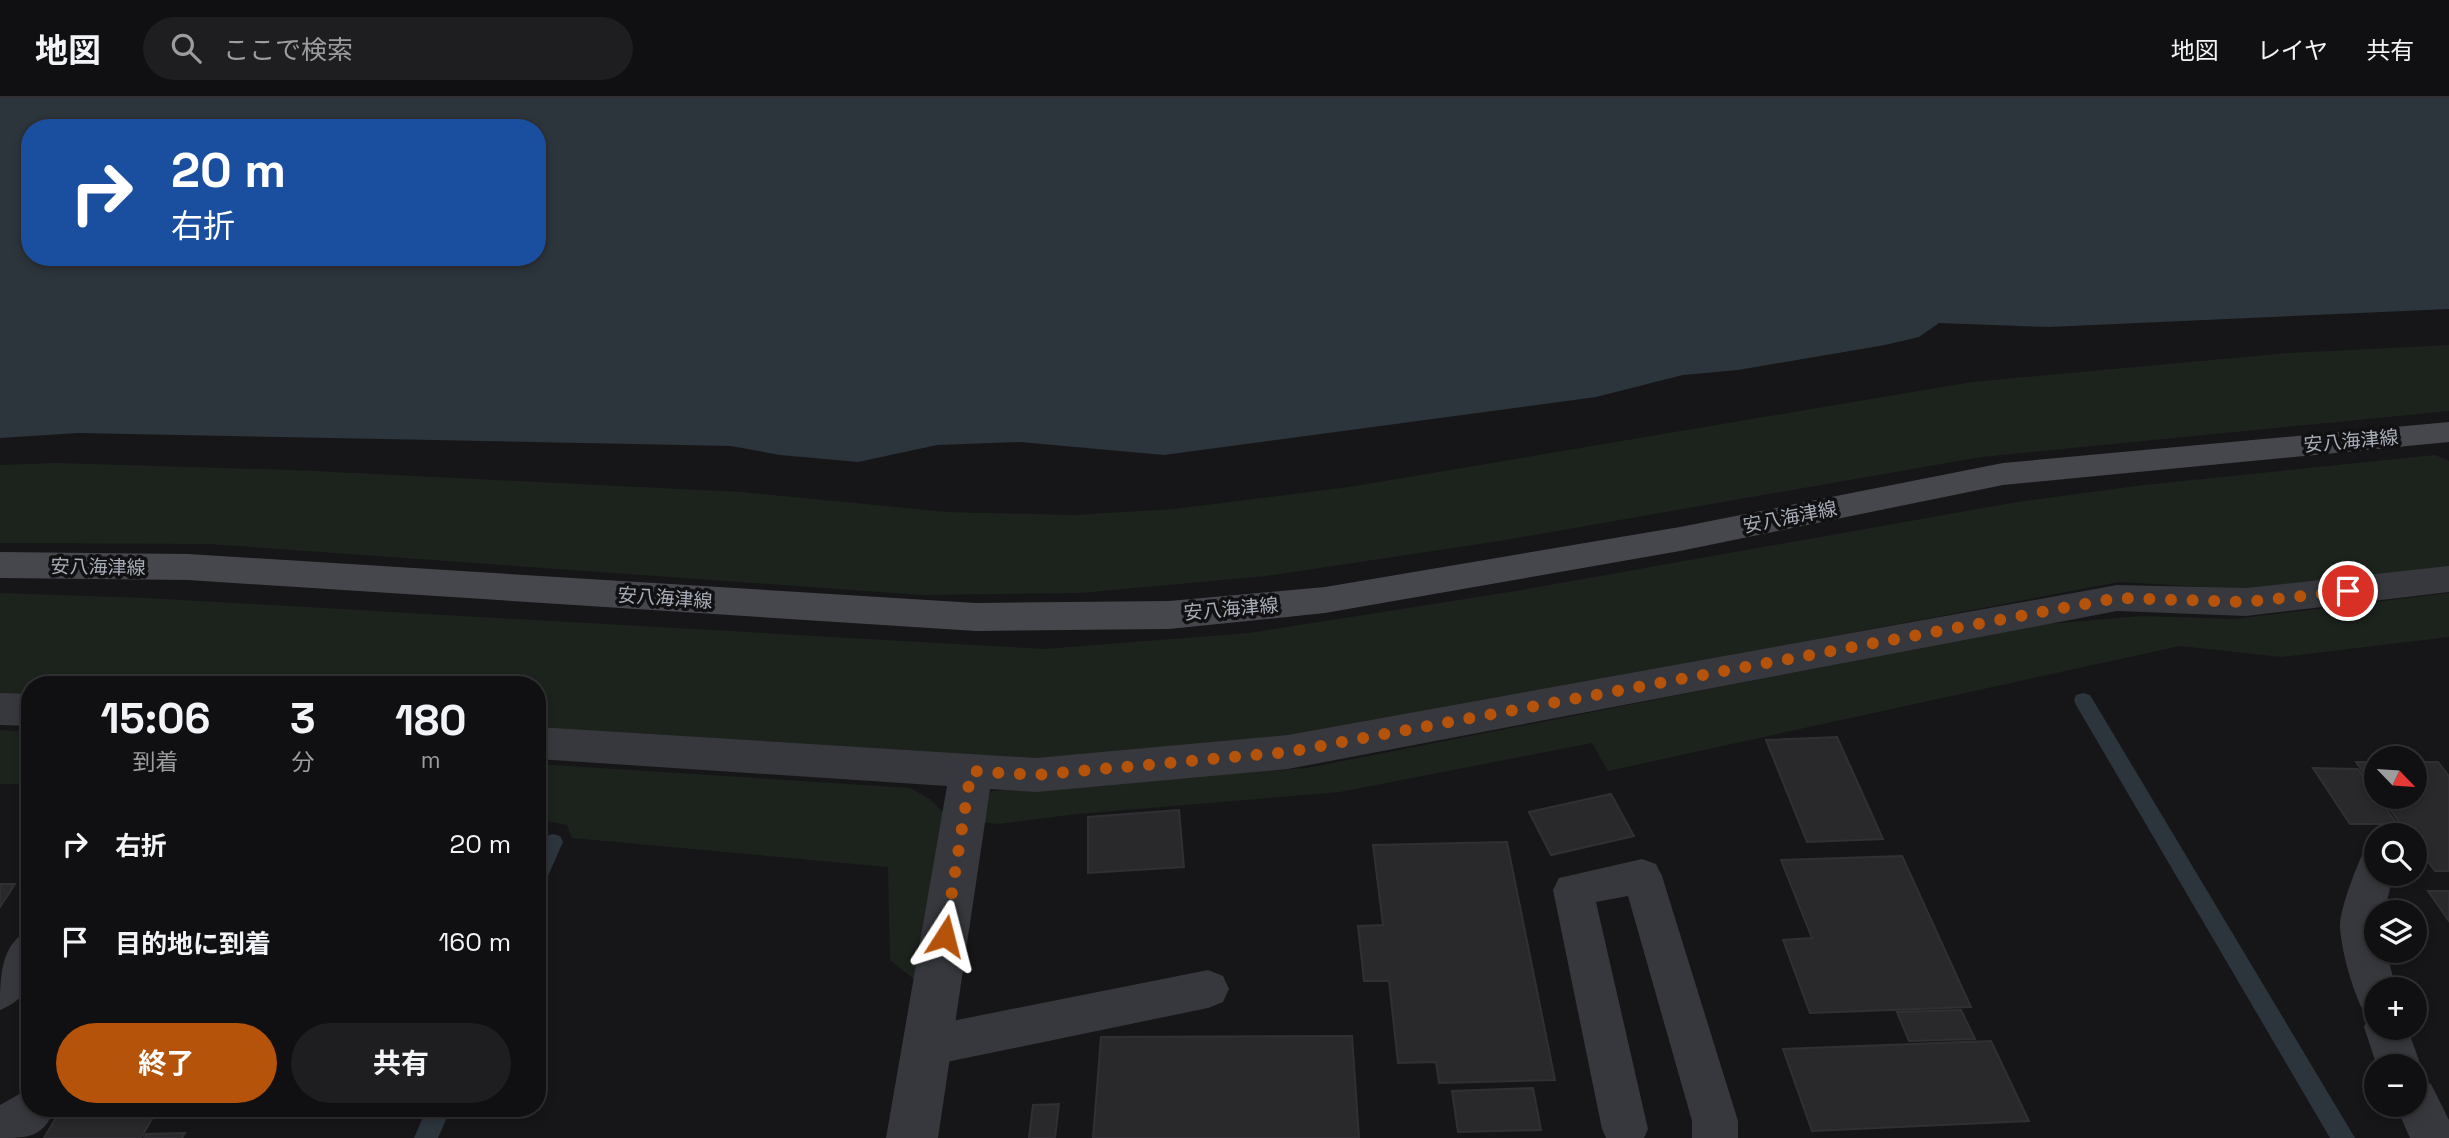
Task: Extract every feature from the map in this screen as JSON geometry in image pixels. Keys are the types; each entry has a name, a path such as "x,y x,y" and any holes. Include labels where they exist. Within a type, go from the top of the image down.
{"main road":[{"name":"安八海津線","path":"0,565 188,568 976,617 1169,615 1325,600 1680,539 2003,474 2449,432"}],"street":[{"path":"546,744 1036,775 1288,752 2117,598 2246,602 2449,579"},
{"path":"0,709 21,710"},
{"path":"912,1138 971,771"}],"lane":[{"path":"1625,1129 1573,890 1642,876 1715,1121 1715,1138"},
{"path":"2371,886 2360,926 2372,977"},
{"path":"0,991 21,960"},
{"path":"927,1046 1208,989"},
{"path":"0,1132 21,1117"},
{"path":"2424,1117 2434,1138"}],"shaded area":[{"path":"0,98 2449,98 2449,309 2049,327 1939,323 1919,337 1885,345 1738,370 1683,375 1596,397 1164,455 1020,442 937,445 858,462 780,455 731,446 78,433 0,438"},
{"path":"2449,345 2449,411 1981,457 1499,541 1266,576 1080,593 921,595 209,544 0,543 0,465 56,463 293,470 742,492 947,512 1075,515 1174,509 1349,487 1972,382 2289,353"},
{"path":"2435,455 2449,461 2449,568 2237,589 2119,582 1298,738 1067,759 945,760 546,734 546,676 21,676 21,699 0,698 0,593 147,598 1044,649 1249,633 1516,591 2017,502 2144,485"},
{"path":"2449,593 2449,637 2282,657 2180,646 1608,771 1592,743 1340,792 1077,814 998,824 979,822 980,801 992,791 1307,768 2036,625 2141,616 2234,619"},
{"path":"0,730 21,731 21,784 0,784"},
{"path":"546,765 910,788 930,799 943,812 915,980 890,960 888,867 572,838 567,825 546,821"}],"building":[{"path":"1837,737 1883,839 1807,842 1766,740"},
{"path":"2356,762 2364,762 2364,773"},
{"path":"2427,762 2438,762 2449,776 2449,871 2435,871 2427,860 2427,823 2400,823 2390,809 2427,809"},
{"path":"2313,768 2358,769 2364,777 2364,809 2386,809 2396,823 2350,824"},
{"path":"1611,794 1634,836 1551,855 1529,812"},
{"path":"1179,810 1184,867 1088,873 1088,817"},
{"path":"1507,842 1555,1080 1439,1083 1436,1062 1398,1063 1389,981 1364,981 1358,926 1383,925 1373,845"},
{"path":"1902,856 1971,1007 1810,1013 1783,940 1812,938 1781,860"},
{"path":"0,884 15,884 0,907"},
{"path":"2428,891 2449,891 2449,921"},
{"path":"1961,1010 1975,1039 1909,1041 1897,1012"},
{"path":"1352,1036 1359,1138 1093,1138 1101,1037"},
{"path":"1991,1041 2029,1121 1812,1131 1783,1049"},
{"path":"1533,1088 1541,1130 1458,1132 1452,1091"},
{"path":"1059,1104 1055,1138 1029,1138 1033,1105"},
{"path":"57,1117 153,1117 141,1138 44,1138"},
{"path":"185,1133 182,1138 144,1138 146,1134"}],"waterway":[{"path":"2083,700 2343,1138"},
{"path":"546,858 553,842"},
{"path":"426,1138 435,1117"}],"route":[{"path":"945,936 971,771 1036,775 1288,752 2117,598 2246,602 2348,591"}]}
